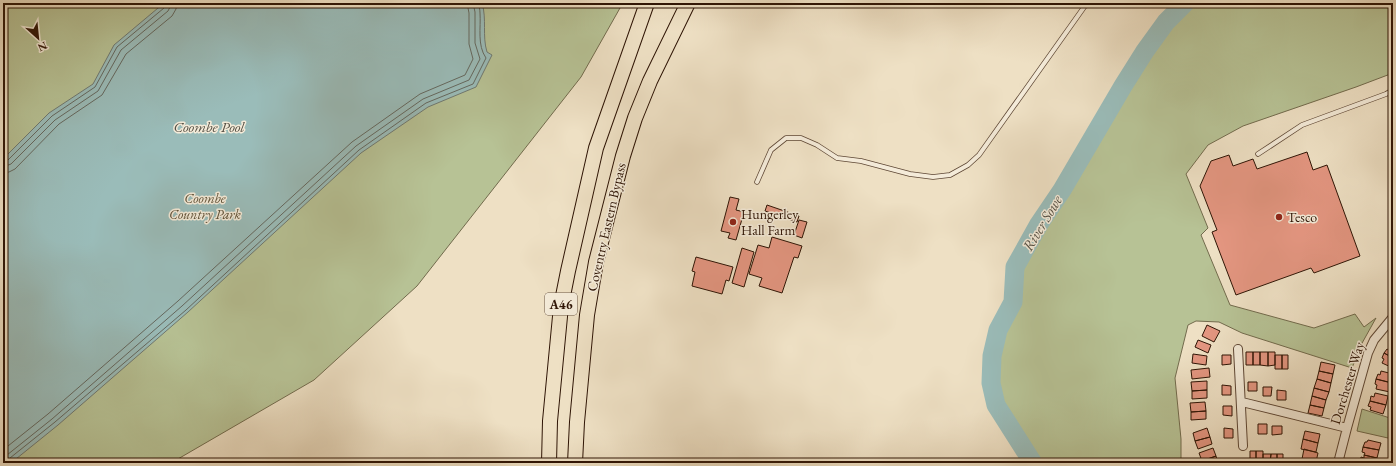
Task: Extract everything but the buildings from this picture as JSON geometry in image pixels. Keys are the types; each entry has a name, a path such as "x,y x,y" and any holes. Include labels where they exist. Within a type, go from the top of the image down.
{"highway":[{"name":"Coventry Eastern Bypass","path":"549,463 550,421 561,306 568,271 596,148 647,3"},
{"name":"Coventry Eastern Bypass","path":"575,463 577,422 586,323 596,262 623,156 635,118 650,81 688,3"}],"street":[{"name":"Dorchester Way","path":"1338,463 1368,353 1374,340 1393,317"},
{"path":"1238,349 1242,402 1243,446"},
{"path":"1242,402 1347,428"}],"lane":[{"path":"757,182 772,150 786,138 802,138 817,145 837,158 861,161 910,174 934,177 950,175 968,165 979,155 1087,3"},
{"path":"1258,154 1302,125 1386,94 1393,90"}],"green space":[{"name":"Coombe Country Park","path":"3,3 620,3 620,8 581,77 417,286 314,380 171,463 3,463"},
{"path":"1177,3 1393,3 1393,73 1243,126 1208,145 1186,174 1208,228 1201,235 1230,305 1314,328 1355,314 1364,327 1376,318 1361,345 1352,368 1242,333 1219,322 1196,321 1188,325 1175,378 1181,439 1181,463 1026,463 992,412 986,391 986,348 997,318 1008,300 1006,285 1014,261 1087,132 1163,14"},
{"path":"1362,409 1393,419 1393,443 1388,438 1357,431"}],"water":[{"name":"Coombe Pool","path":"164,3 482,3 487,52 492,55 476,87 428,107 361,153 188,312 58,425 11,463 3,463 3,159 49,113 93,84 114,45"}],"waterway":[{"name":"River Sowe","path":"1033,463 996,405 991,383 992,356 998,330 1013,302 1015,267 1039,224 1062,190 1145,51 1166,22 1185,3"}],"place":[{"name":"Tesco","path":"1279,217"},
{"name":"Hungerley Hall Farm","path":"733,222"}]}
